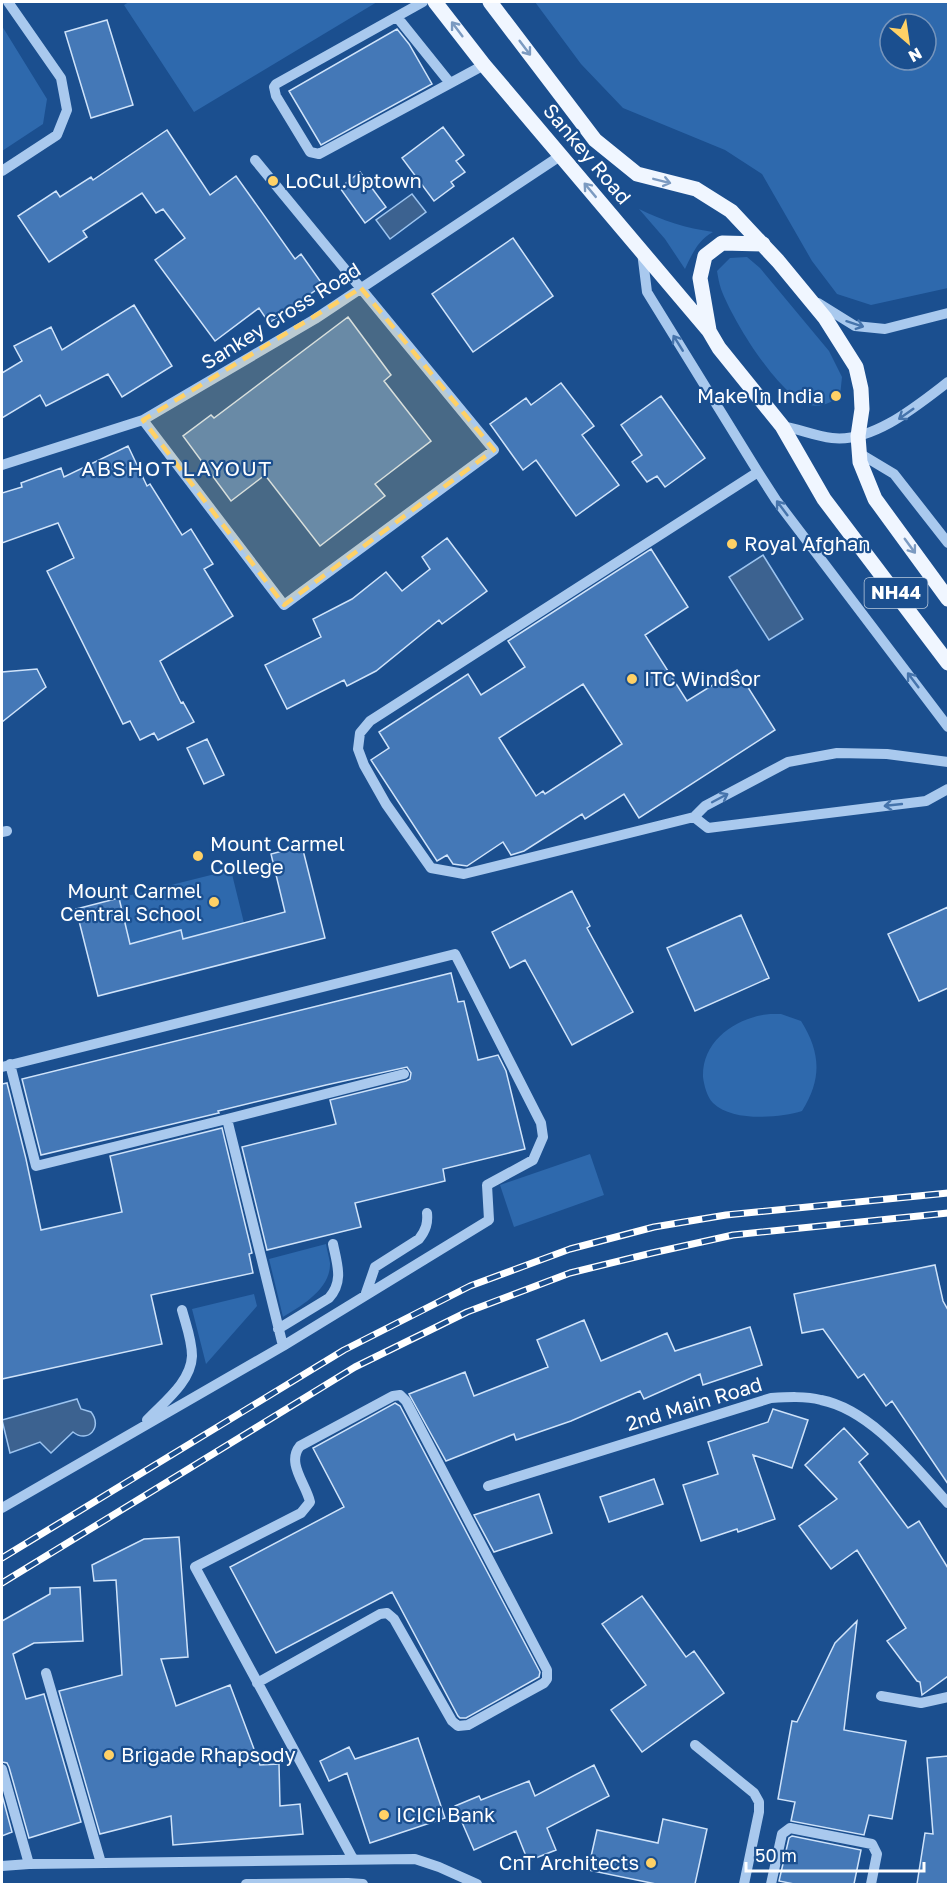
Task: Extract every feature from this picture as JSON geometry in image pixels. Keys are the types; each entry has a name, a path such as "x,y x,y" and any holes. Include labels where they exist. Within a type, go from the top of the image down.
{"main road":[{"name":"Sankey Road","path":"435,2 484,65 709,331 719,348 782,426"},
{"name":"Sankey Road","path":"490,2 595,140 637,174 696,189 731,211 806,294 825,318 856,367 861,389 862,409 858,436"},
{"name":"Sankey Road","path":"709,331 700,278 705,256 722,243 763,244"},
{"name":"NH44","path":"782,426 824,499 948,663"},
{"name":"NH44","path":"858,436 860,462 875,499 948,599"}],"street":[{"path":"2,171 57,135 67,110 61,78 8,2"},
{"path":"423,2 276,84 274,87 276,96 310,152 319,154 484,65"},
{"path":"397,17 450,83"},
{"name":"Sankey Cross Road","path":"2,465 143,420 315,319 560,156"},
{"path":"143,420 284,605 494,450 255,160"},
{"path":"641,250 647,292 776,500 948,727"},
{"path":"806,294 831,313 855,326 885,329 948,313"},
{"path":"782,426 832,438 858,436 895,421 948,382"},
{"path":"859,453 894,474 948,543"},
{"path":"758,472 370,721 360,733 358,748 364,765 386,804 431,868 464,874 694,817 705,806 788,762 837,753 887,754 948,762"},
{"path":"694,817 708,828 926,801 948,789"},
{"path":"2,1508 283,1346 366,1293 489,1220 487,1185 533,1160 543,1137 542,1123 455,954 6,1066 36,1166 404,1074"},
{"path":"227,1119 283,1346"},
{"path":"366,1293 375,1267 419,1239 424,1233 427,1226 427,1213"},
{"path":"278,1329 329,1298 334,1292 339,1272 333,1244"},
{"path":"139,1429 179,1386 191,1366 191,1344 182,1310"},
{"path":"257,1683 380,1614 387,1613 394,1619 452,1721 458,1726 468,1725 544,1683 547,1678 547,1670 406,1401 400,1395 393,1396 300,1446 295,1451 294,1463 310,1502 301,1513 195,1567 257,1683 353,1859"},
{"name":"2nd Main Road","path":"488,1486 771,1398 798,1397 823,1400 843,1407 874,1426 948,1503"},
{"path":"46,1673 101,1863"},
{"path":"881,1696 921,1703 948,1697"},
{"path":"695,1745 754,1793 759,1802 744,1884"},
{"path":"2,1768 29,1864"},
{"path":"771,1884 782,1834 790,1828 872,1844 877,1854 871,1884"},
{"path":"2,1866 415,1859 477,1884"},
{"path":"246,1884 363,1884"}],"highlighted area":[{"path":"361,288 494,450 284,605 143,420"}],"shaded area":[{"path":"129,2 377,2 194,112 124,5"},
{"path":"535,2 948,2 948,288 871,305 837,294 812,261 762,174 725,150 623,108 581,64"},
{"path":"2,26 47,99 43,124 2,151"},
{"path":"412,194 426,212 390,239 376,220"},
{"path":"639,209 675,224 713,232 699,243 685,269 665,239"},
{"path":"747,257 760,268 829,351 842,377 840,396 822,405 814,406 798,399 771,373 758,355 735,319 720,287 717,271 730,258"},
{"path":"763,555 803,619 769,640 729,577"},
{"path":"231,870 244,923 183,939 181,930 130,944 119,898"},
{"path":"770,1014 781,1014 801,1021 808,1033 816,1066 816,1077 809,1099 802,1111 769,1117 743,1116 721,1109 713,1103 704,1084 704,1064 708,1052 715,1042 734,1025"},
{"path":"590,1154 604,1195 514,1227 500,1185"},
{"path":"326,1244 330,1263 326,1281 314,1296 283,1317 269,1259"},
{"path":"254,1294 257,1306 206,1364 192,1309"},
{"path":"77,1399 81,1409 91,1412 94,1418 95,1428 92,1432 84,1436 73,1432 51,1453 40,1442 10,1453 2,1420"}],"building":[{"path":"107,20 133,105 91,118 65,32"},
{"path":"397,29 409,44 432,84 321,145 289,91"},
{"path":"443,127 464,155 456,161 465,172 451,182 454,186 434,201 402,158"},
{"path":"167,130 210,195 236,176 295,259 301,254 323,285 269,323 259,308 215,341 155,260 185,238 163,209 156,213 142,193 83,231 87,237 49,262 18,216 56,191 60,197 91,177 93,180"},
{"path":"360,172 386,207 365,223 340,188"},
{"path":"513,238 553,296 473,352 432,294"},
{"path":"134,305 172,366 122,397 108,374 46,406 40,395 2,418 2,373 22,361 14,346 51,327 62,350"},
{"path":"348,317 391,375 384,381 431,441 375,484 385,496 320,546 265,475 231,501 183,436 211,415 214,418"},
{"path":"561,383 594,426 582,435 619,485 576,516 536,460 523,470 490,424 526,398 531,405"},
{"path":"661,396 705,458 665,487 657,476 647,482 632,462 642,455 621,425"},
{"path":"128,446 147,486 150,484 182,535 191,529 213,564 204,569 233,616 160,661 181,703 183,702 194,722 158,740 154,733 140,740 130,721 123,724 47,571 74,558 58,523 2,543 2,493 22,487 21,483 61,468 64,477"},
{"path":"447,538 487,591 442,624 439,620 376,671 347,686 344,680 287,709 265,665 321,637 313,619 352,599 386,572 402,591 430,569 422,557"},
{"path":"651,549 688,607 645,635 687,701 737,670 775,730 639,818 624,794 585,819 582,814 524,851 511,855 503,842 467,866 453,864 447,855 437,861 371,760 389,748 379,732 468,674 481,695 525,667 508,641","holes":["583,684 622,744 545,794 543,791 536,796 499,738"]},
{"path":"37,669 46,687 2,722 2,672"},
{"path":"207,739 224,775 204,784 187,748"},
{"path":"302,846 325,938 98,996 76,909 119,898 130,944 181,930 183,939 285,912 271,854"},
{"path":"572,891 590,926 587,928 633,1012 572,1045 525,960 510,968 492,932"},
{"path":"948,907 948,988 919,1001 888,934"},
{"path":"741,915 769,978 695,1011 667,948"},
{"path":"451,973 458,1002 464,1001 478,1060 498,1055 506,1071 525,1149 443,1169 445,1181 355,1203 361,1227 267,1250 242,1147 336,1124 330,1100 406,1081 410,1079 411,1073 407,1067 41,1155 22,1079"},
{"path":"7,1083 41,1230 122,1212 110,1156 222,1128 252,1253 249,1254 253,1273 151,1295 162,1344 2,1379 2,1084"},
{"path":"935,1265 943,1301 948,1310 948,1484 892,1401 886,1406 864,1374 858,1378 823,1329 802,1333 794,1294"},
{"path":"584,1320 601,1361 667,1333 675,1351 750,1327 762,1365 703,1385 700,1374 644,1399 640,1391 571,1421 516,1440 514,1434 446,1461 409,1394 465,1372 474,1396 548,1367 537,1340"},
{"path":"395,1403 400,1406 540,1672 539,1677 466,1718 458,1716 392,1592 276,1653 230,1567 344,1507 313,1448"},
{"path":"773,1409 808,1420 792,1468 753,1455 775,1519 738,1532 737,1529 701,1541 683,1485 718,1474 708,1442 768,1422"},
{"path":"844,1428 868,1454 859,1462 908,1528 919,1521 948,1568 948,1676 922,1695 920,1682 887,1641 906,1628 857,1550 831,1569 799,1526 837,1499 805,1465"},
{"path":"654,1479 663,1504 609,1522 600,1497"},
{"path":"539,1494 552,1533 494,1552 474,1515"},
{"path":"179,1537 188,1657 161,1659 176,1706 230,1685 260,1765 279,1764 280,1806 300,1804 303,1834 173,1845 171,1816 100,1834 59,1691 122,1675 116,1580 94,1581 92,1565 144,1539"},
{"path":"80,1587 83,1641 34,1643 13,1654 26,1699 44,1694 81,1822 29,1838 9,1767 7,1763 2,1762 2,1621 50,1594 50,1588"},
{"path":"642,1596 686,1657 694,1651 724,1693 642,1752 611,1710 646,1685 602,1624"},
{"path":"857,1621 844,1730 906,1741 892,1819 869,1815 864,1835 791,1821 795,1802 778,1799 792,1721 797,1722 835,1643"},
{"path":"418,1738 445,1818 370,1843 347,1773 329,1781 320,1761 349,1747 355,1759"},
{"path":"948,1756 948,1884 917,1884 925,1833 933,1834 927,1758"},
{"path":"594,1765 609,1796 547,1828 556,1850 528,1861 516,1831 474,1850 455,1806 479,1796 481,1800 529,1781 535,1796"},
{"path":"2,1795 12,1832 2,1836"},
{"path":"663,1819 707,1829 695,1884 656,1884 588,1870 597,1830 658,1843"},
{"path":"792,1836 861,1850 854,1884 794,1884 779,1881 789,1838"}],"railway":[{"path":"2,1558 344,1350 470,1286 570,1249 654,1227 726,1215 948,1193"},
{"path":"2,1583 355,1367 467,1312 570,1273 733,1235 948,1213"}],"place":[{"name":"LoCul.Uptown","path":"273,181"},
{"name":"Make In India","path":"836,396"},
{"name":"Royal Afghan","path":"732,544"},
{"name":"ITC Windsor","path":"632,679"},
{"name":"Mount Carmel College","path":"198,856"},
{"name":"Mount Carmel Central School","path":"214,902"},
{"name":"Brigade Rhapsody","path":"109,1755"},
{"name":"ICICI Bank","path":"384,1815"},
{"name":"CnT Architects","path":"651,1863"}],"district":[{"name":"ABSHOT LAYOUT","path":"177,469"}]}
